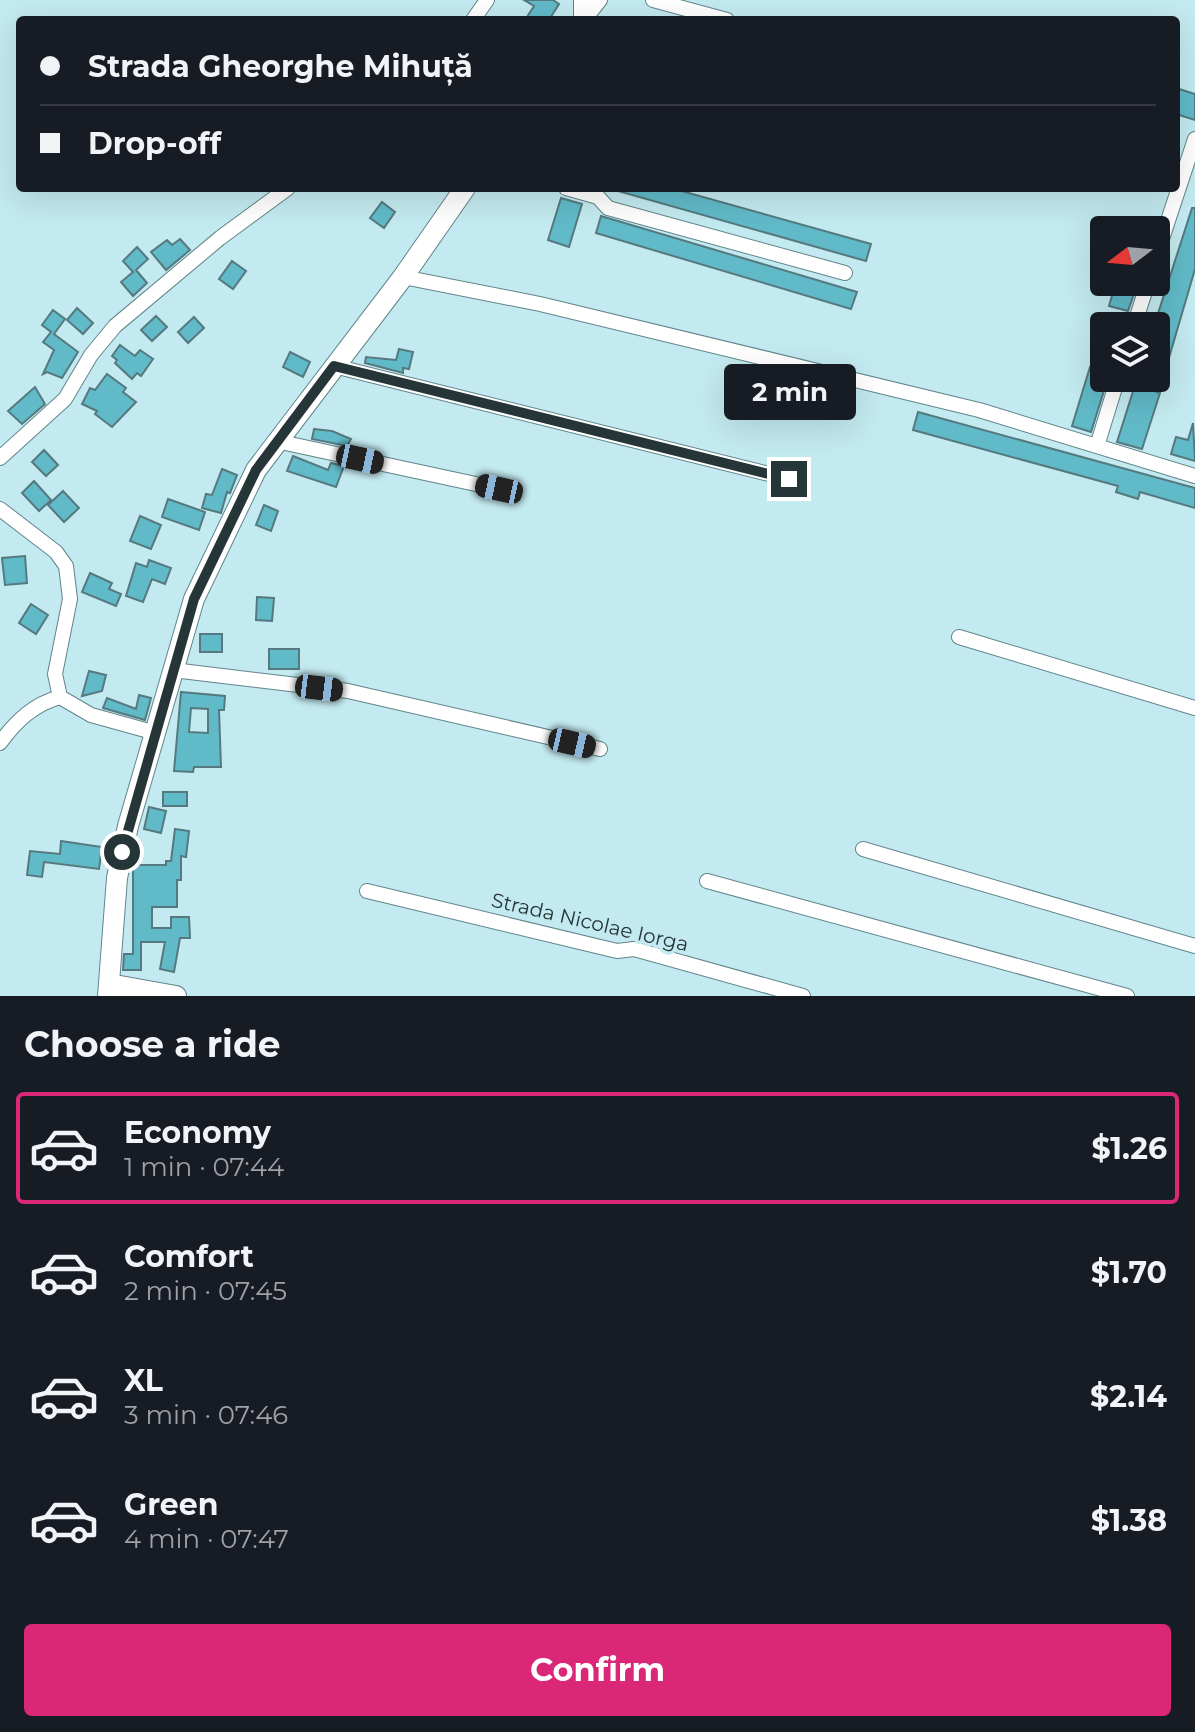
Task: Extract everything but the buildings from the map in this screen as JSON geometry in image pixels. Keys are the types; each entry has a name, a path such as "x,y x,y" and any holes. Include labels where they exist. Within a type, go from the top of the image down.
{"street":[{"path":"587,16 600,0"},
{"path":"653,0 712,16"},
{"path":"1180,184 1195,139"},
{"path":"0,458 65,399 91,355 115,326 220,238 283,192"},
{"path":"176,996 109,990 117,878 128,826 203,578 234,509 276,441 403,277 462,192"},
{"path":"580,192 598,197 608,208 845,273"},
{"path":"1170,216 1177,192"},
{"path":"403,277 540,304 979,410 1195,476"},
{"path":"334,366 789,479"},
{"path":"1097,446 1114,392"},
{"path":"276,441 499,489"},
{"path":"0,509 56,552 66,566 70,599 55,674 60,697"},
{"path":"959,637 1195,708"},
{"path":"173,670 348,691 600,749"},
{"path":"0,743 13,726 42,702 60,697 91,715 156,733"},
{"path":"863,849 1195,946"},
{"path":"707,881 1127,996"},
{"name":"Strada Nicolae Iorga","path":"367,891 617,951 634,949 803,996"}],"route":[{"path":"122,852 194,599 234,509 256,470 334,366 789,479"}]}
